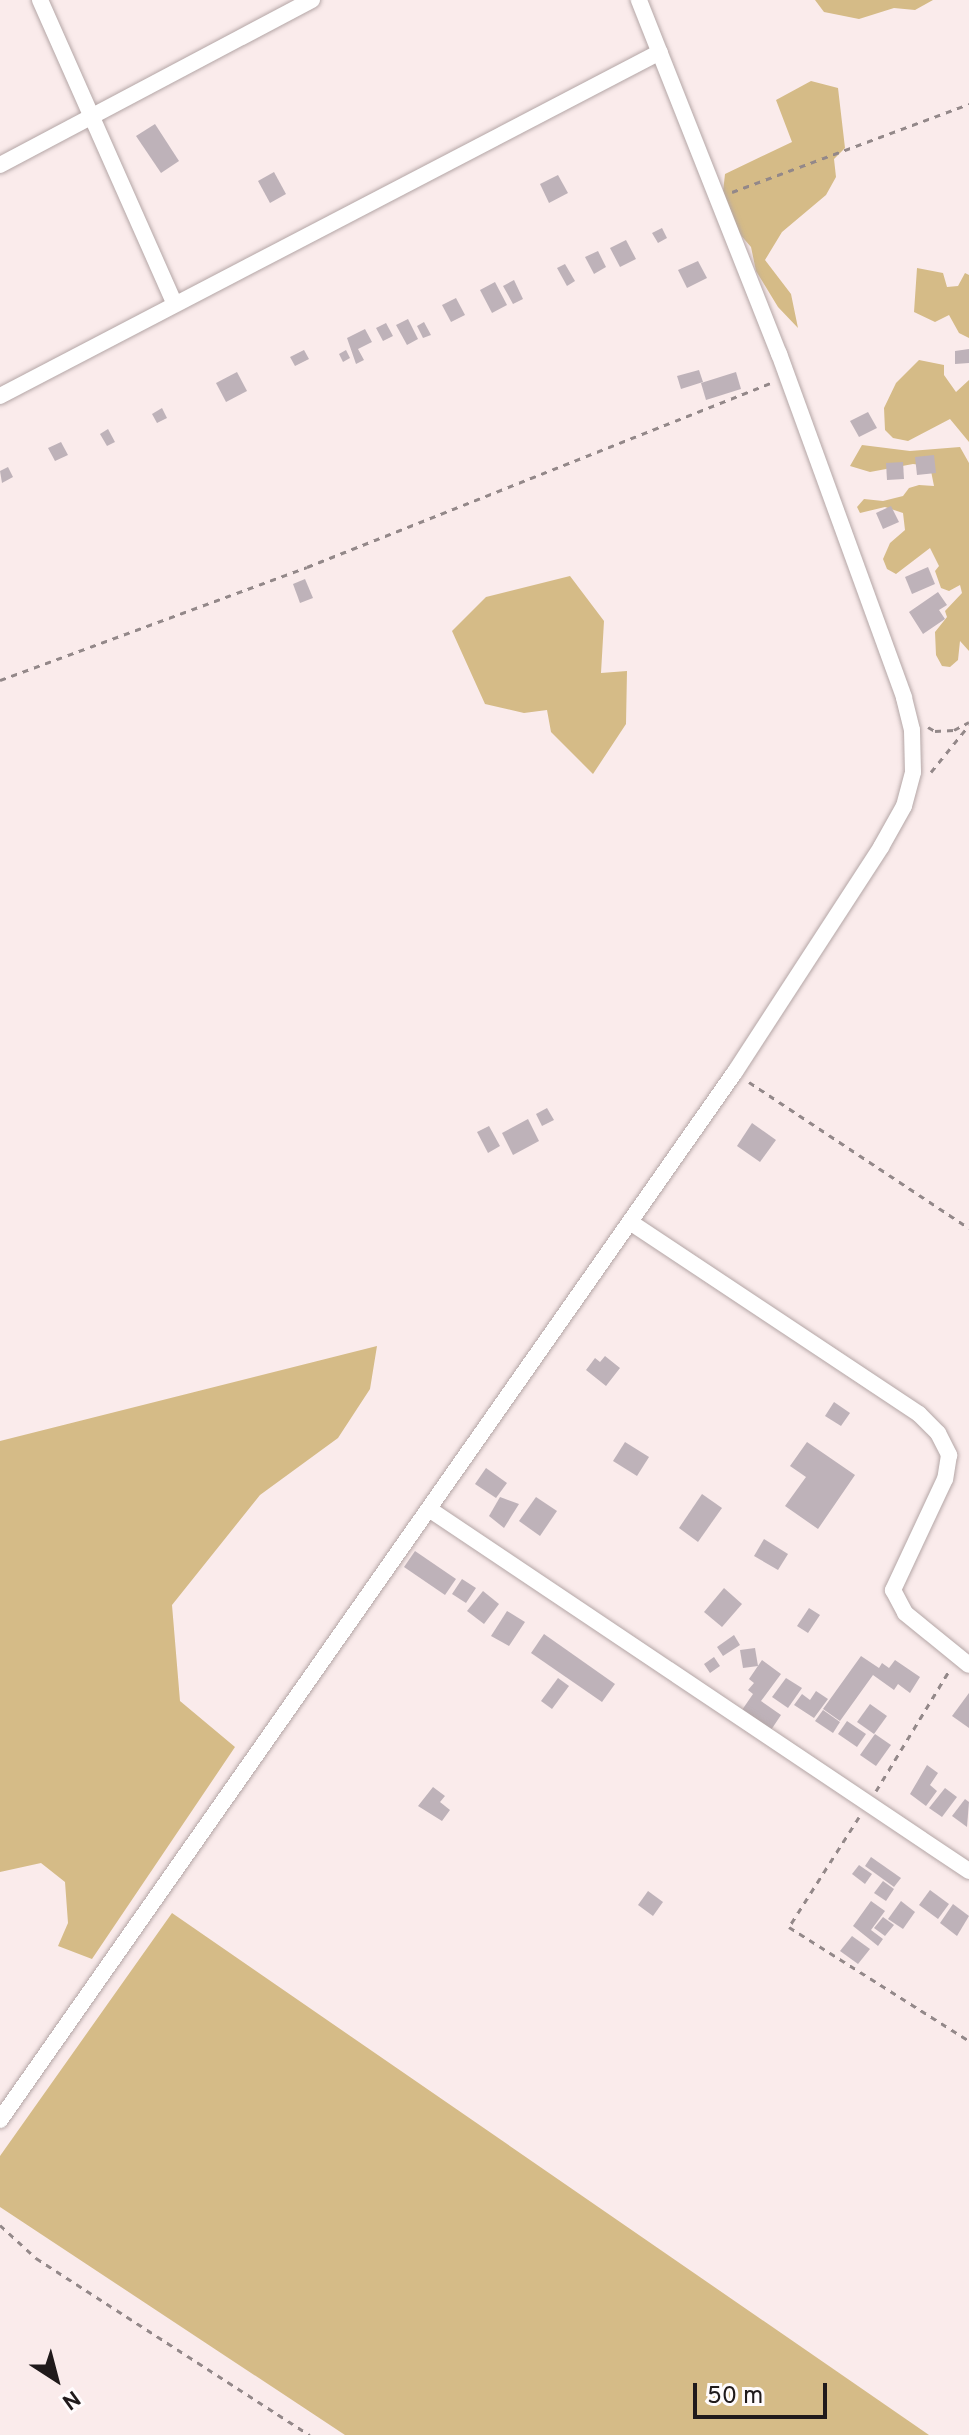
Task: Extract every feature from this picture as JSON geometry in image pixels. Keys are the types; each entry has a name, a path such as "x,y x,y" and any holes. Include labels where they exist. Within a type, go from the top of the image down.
{"street":[{"path":"40,0 174,302"},
{"path":"0,165 312,0"},
{"path":"0,2120 735,1072 881,847 904,806 913,772 908,714 788,376 640,0"},
{"path":"0,396 174,302 660,52"},
{"path":"630,1222 919,1414 938,1433 949,1455 945,1479 893,1590 905,1613 969,1665"},
{"path":"429,1509 969,1871"}],"path":[{"path":"718,197 969,104"},
{"path":"0,680 307,567 788,376"},
{"path":"908,714 935,731 954,730 969,723"},
{"path":"922,783 969,723"},
{"path":"735,1072 969,1228"},
{"path":"789,1927 969,2041"},
{"path":"0,2225 36,2258 310,2435"}],"shaded area":[{"path":"815,0 933,0 915,10 894,8 859,19 824,12"},
{"path":"811,81 838,88 845,148 834,159 836,177 826,195 782,232 765,260 791,294 798,328 778,307 756,271 751,247 738,232 723,192 725,174 792,142 776,100"},
{"path":"917,268 943,273 947,287 958,286 965,273 969,275 969,338 959,333 949,315 935,322 914,312"},
{"path":"919,360 944,365 944,375 956,392 969,380 969,442 950,419 908,441 893,438 885,430 884,408 896,383"},
{"path":"862,445 910,451 960,447 969,463 969,651 960,641 958,660 950,667 942,666 936,655 935,632 947,617 945,611 962,593 960,585 949,591 941,588 935,571 939,566 930,548 896,574 887,569 883,559 890,543 905,530 903,513 885,507 860,513 857,507 864,499 883,501 903,496 909,488 919,485 934,486 930,466 913,464 870,472 850,466"},
{"path":"570,576 604,621 601,673 627,671 626,724 593,774 551,732 547,710 524,713 485,704 452,631 486,597"},
{"path":"377,1346 370,1389 338,1438 260,1495 172,1605 180,1701 235,1747 92,1959 58,1946 68,1923 65,1882 41,1863 0,1872 0,1441"},
{"path":"172,1913 929,2435 345,2435 0,2207 0,2156"}],"building":[{"path":"155,124 179,161 161,173 136,136"},
{"path":"274,172 286,194 270,203 258,181"},
{"path":"558,175 568,193 549,203 540,184"},
{"path":"662,228 667,238 658,243 652,233"},
{"path":"626,240 636,259 620,267 610,248"},
{"path":"598,251 606,267 594,274 585,257"},
{"path":"698,261 707,278 687,288 678,270"},
{"path":"565,264 575,281 567,286 557,268"},
{"path":"514,280 523,299 513,304 503,286"},
{"path":"495,282 507,305 492,313 480,290"},
{"path":"456,298 465,315 451,322 442,305"},
{"path":"408,319 418,339 407,345 396,325"},
{"path":"424,322 431,335 423,338 417,326"},
{"path":"386,323 393,336 383,341 376,328"},
{"path":"365,329 372,342 358,349 364,360 356,364 347,338"},
{"path":"969,349 969,363 955,364 955,351"},
{"path":"304,350 309,359 295,366 290,357"},
{"path":"346,350 350,358 343,362 339,354"},
{"path":"699,370 703,382 681,389 677,376"},
{"path":"237,372 247,391 226,402 216,383"},
{"path":"736,372 741,389 706,400 701,383"},
{"path":"162,408 167,418 157,423 152,414"},
{"path":"868,412 877,428 859,437 850,421"},
{"path":"108,429 115,442 107,446 100,434"},
{"path":"61,442 68,455 55,461 48,448"},
{"path":"934,455 936,473 917,475 915,457"},
{"path":"903,462 904,479 887,480 886,463"},
{"path":"8,467 13,477 2,483 0,471"},
{"path":"891,506 899,522 883,529 876,513"},
{"path":"928,567 935,584 912,594 905,577"},
{"path":"305,579 313,598 300,603 293,584"},
{"path":"938,592 947,605 939,610 945,619 923,634 909,612"},
{"path":"547,1108 554,1120 542,1126 536,1114"},
{"path":"528,1119 539,1141 513,1155 502,1133"},
{"path":"752,1123 776,1140 760,1162 737,1146"},
{"path":"489,1126 500,1146 488,1153 477,1132"},
{"path":"605,1356 620,1368 606,1386 586,1370 595,1358 600,1362"},
{"path":"834,1402 850,1413 841,1426 825,1416"},
{"path":"625,1442 649,1457 637,1476 613,1461"},
{"path":"807,1442 855,1475 818,1529 785,1506 806,1477 790,1466"},
{"path":"486,1468 507,1483 496,1498 475,1484"},
{"path":"702,1494 722,1508 698,1542 679,1528"},
{"path":"500,1497 519,1504 504,1528 489,1516"},
{"path":"536,1497 557,1511 540,1536 519,1521"},
{"path":"764,1539 788,1554 778,1570 754,1556"},
{"path":"415,1551 456,1579 445,1595 404,1567"},
{"path":"462,1579 476,1588 466,1603 452,1594"},
{"path":"724,1588 742,1604 722,1627 704,1612"},
{"path":"483,1591 499,1604 484,1624 467,1611"},
{"path":"809,1608 820,1615 808,1633 797,1626"},
{"path":"507,1611 525,1622 509,1646 491,1636"},
{"path":"544,1634 615,1684 602,1702 531,1653"},
{"path":"734,1635 740,1645 723,1656 717,1647"},
{"path":"755,1648 758,1666 743,1668 740,1650"},
{"path":"861,1656 879,1668 882,1663 889,1668 895,1660 920,1677 910,1693 898,1684 894,1690 873,1675 840,1721 823,1709"},
{"path":"714,1657 720,1666 710,1673 704,1664"},
{"path":"762,1660 781,1674 761,1701 781,1715 771,1730 742,1710 753,1694 748,1690 754,1683 749,1679"},
{"path":"558,1678 569,1686 552,1709 541,1701"},
{"path":"786,1678 802,1688 788,1708 772,1697"},
{"path":"816,1691 828,1699 814,1718 794,1705 802,1694 810,1700"},
{"path":"969,1693 969,1728 952,1716"},
{"path":"870,1704 887,1716 874,1734 857,1722"},
{"path":"823,1710 840,1722 833,1733 815,1721"},
{"path":"847,1721 866,1734 857,1747 838,1734"},
{"path":"875,1734 891,1745 876,1766 860,1755"},
{"path":"927,1765 938,1773 930,1785 937,1791 926,1806 910,1794"},
{"path":"433,1787 445,1796 440,1802 450,1810 442,1821 418,1806"},
{"path":"945,1788 957,1797 942,1817 929,1808"},
{"path":"965,1799 969,1802 967,1827 952,1816"},
{"path":"871,1857 901,1878 894,1887 865,1866"},
{"path":"859,1865 872,1874 865,1884 852,1874"},
{"path":"883,1881 894,1889 886,1901 874,1893"},
{"path":"930,1890 949,1904 938,1919 919,1905"},
{"path":"648,1891 663,1902 653,1916 638,1905"},
{"path":"871,1901 885,1911 871,1930 883,1939 878,1946 853,1926"},
{"path":"901,1901 915,1912 903,1929 888,1919"},
{"path":"953,1904 969,1916 957,1936 940,1923"},
{"path":"883,1917 894,1925 885,1936 874,1928"},
{"path":"852,1936 870,1949 858,1964 840,1951"}]}
